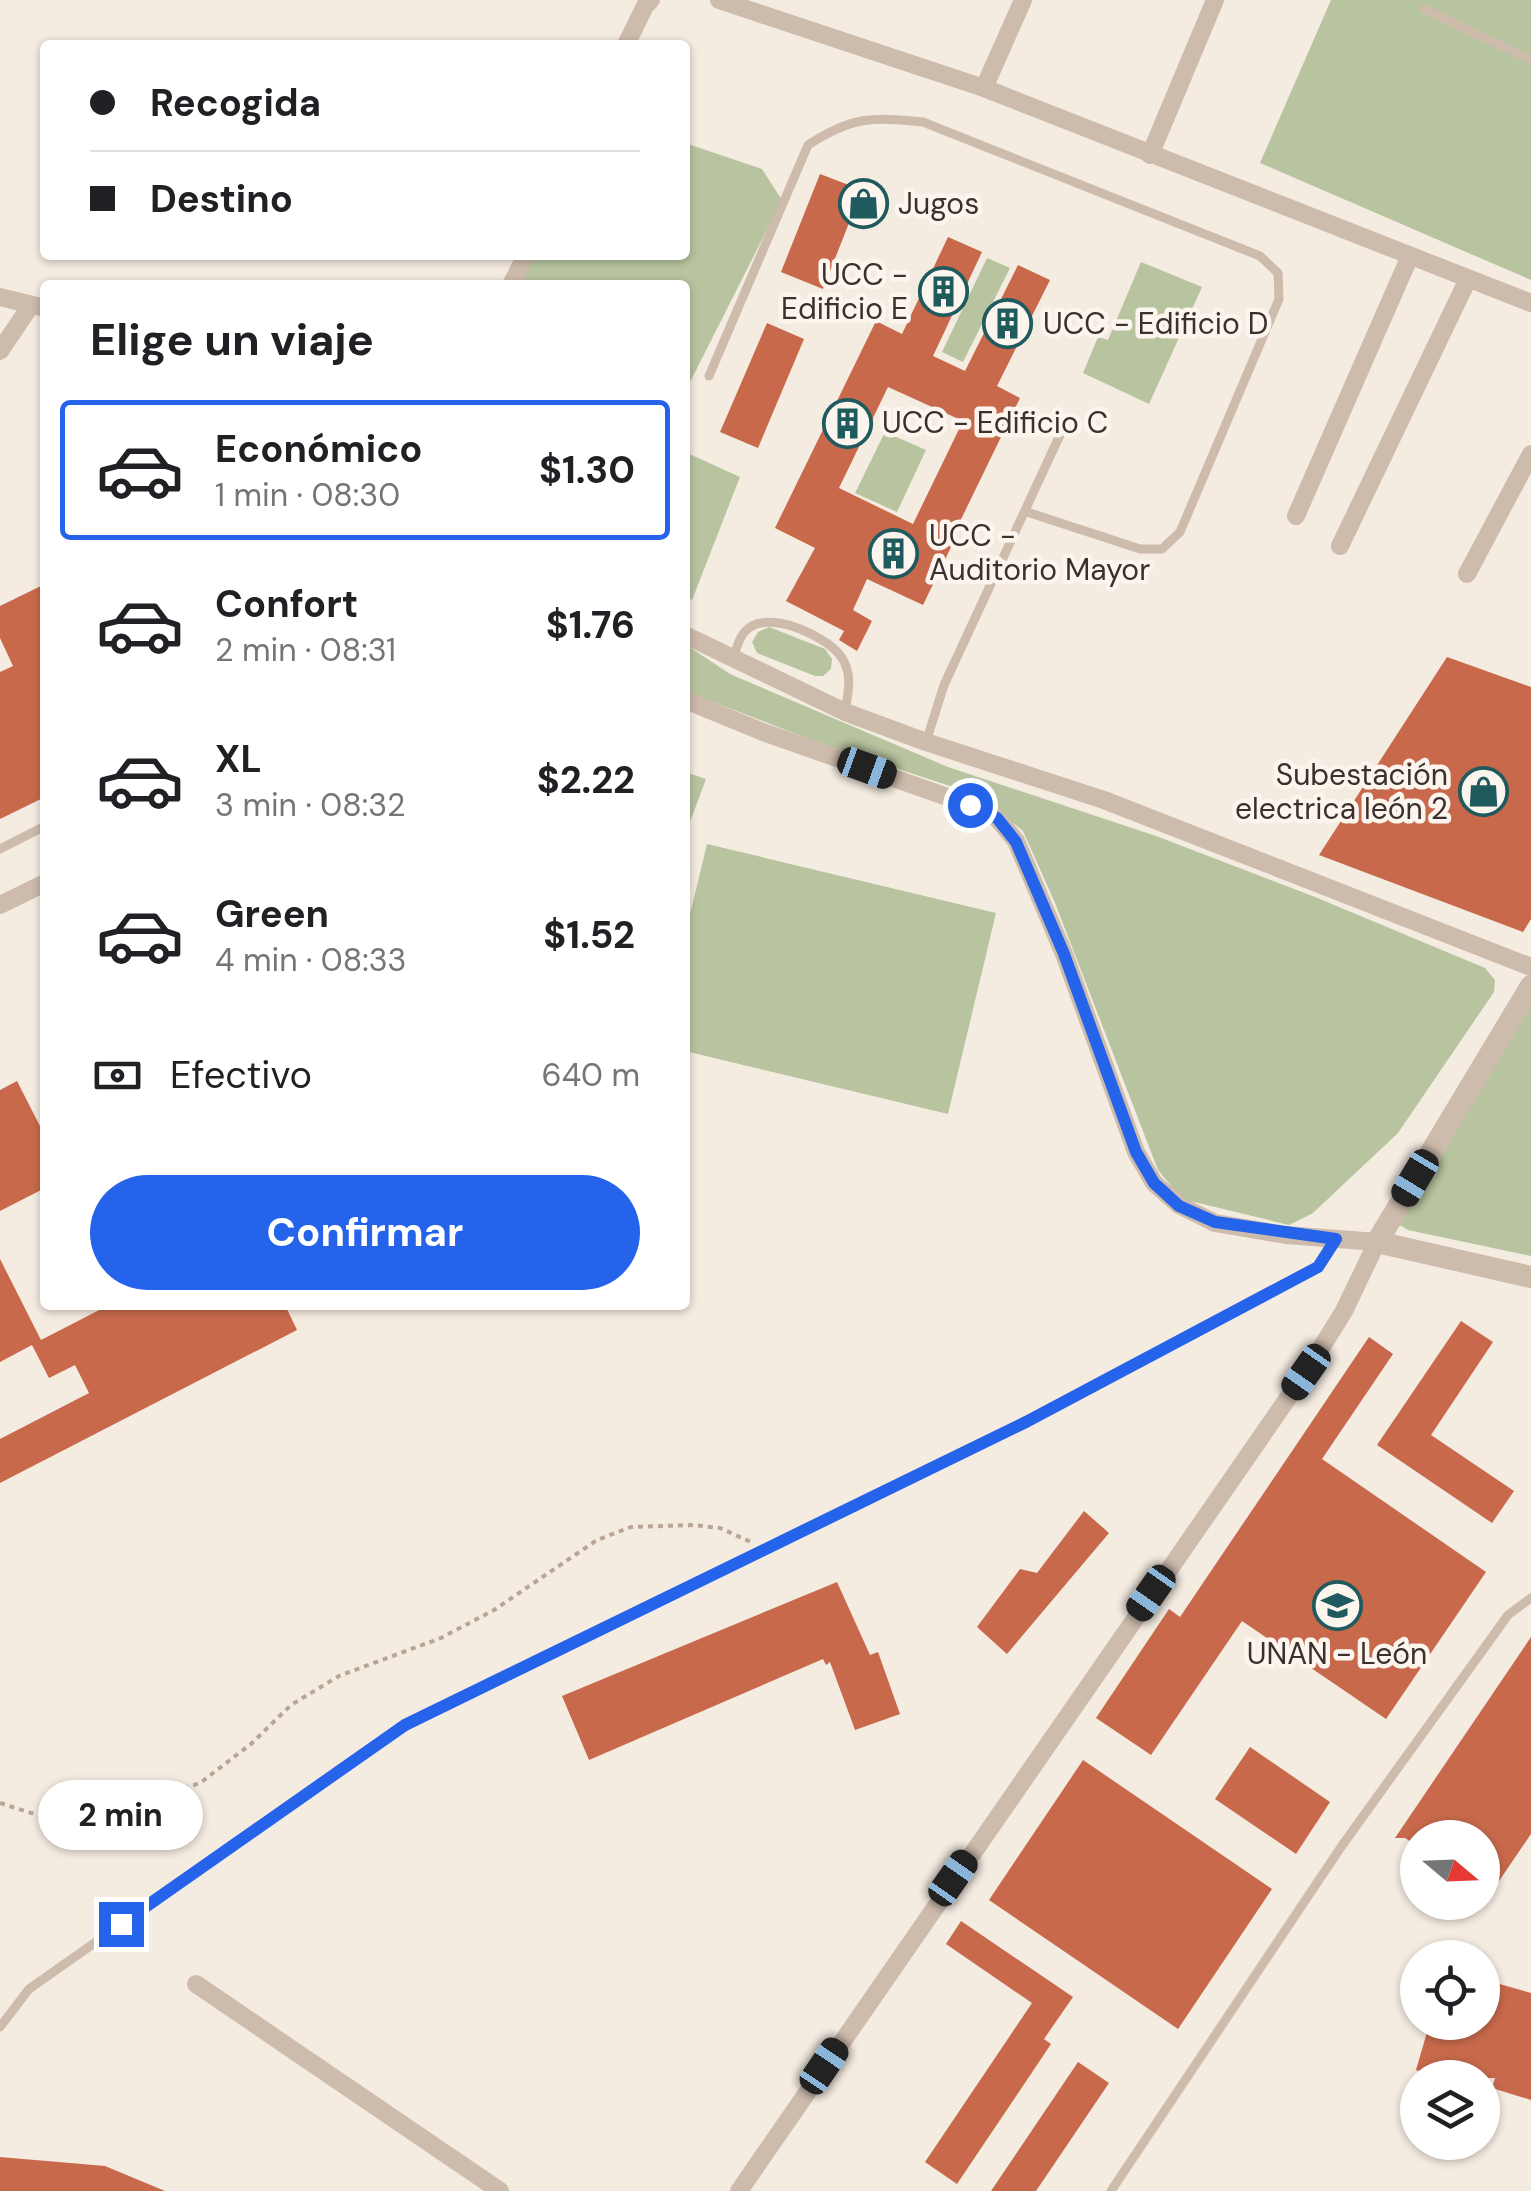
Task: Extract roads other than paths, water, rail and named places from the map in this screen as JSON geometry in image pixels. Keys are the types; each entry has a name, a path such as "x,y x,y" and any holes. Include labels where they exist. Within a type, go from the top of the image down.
{"street":[{"path":"628,40 652,0"},
{"path":"719,0 984,88 1531,303"},
{"path":"984,88 1023,0"},
{"path":"1150,156 1216,0"},
{"path":"1296,516 1410,256"},
{"path":"1340,546 1468,279"},
{"path":"0,297 38,306 0,352"},
{"path":"1467,574 1531,454"},
{"path":"690,638 845,712 1104,800 1531,967"},
{"path":"690,702 997,818 1016,842 1044,906 1136,1152 1154,1183 1179,1206 1215,1222 1377,1242 1531,1277"},
{"path":"0,906 40,886"},
{"path":"739,2191 1306,1372 1344,1310 1377,1242 1531,986"},
{"path":"196,1984 500,2191"}],"lane":[{"path":"1424,8 1531,60"},
{"path":"709,376 808,145 837,127 873,118 923,122 1260,256 1278,273 1279,299 1180,532 1162,548 1140,549 1026,512"},
{"path":"926,742 944,685 1066,422"},
{"path":"732,659 741,636 752,626 776,620 820,639 842,658 846,669 850,681 845,712"},
{"path":"0,849 40,829"},
{"path":"0,2027 29,1989 405,1725 1026,1422 1318,1267 1336,1239"},
{"path":"1111,2191 1340,1847 1508,1616 1531,1598"}],"place":[{"name":"Jugos","path":"863,204"},
{"name":"UCC - Edificio E","path":"943,292"},
{"name":"UCC - Edificio D","path":"1008,324"},
{"name":"UCC - Edificio C","path":"847,423"},
{"name":"UCC - Auditorio Mayor","path":"894,553"},
{"name":"Subestación electrica león 2","path":"1483,792"},
{"name":"UNAN - León","path":"1337,1605"}]}
